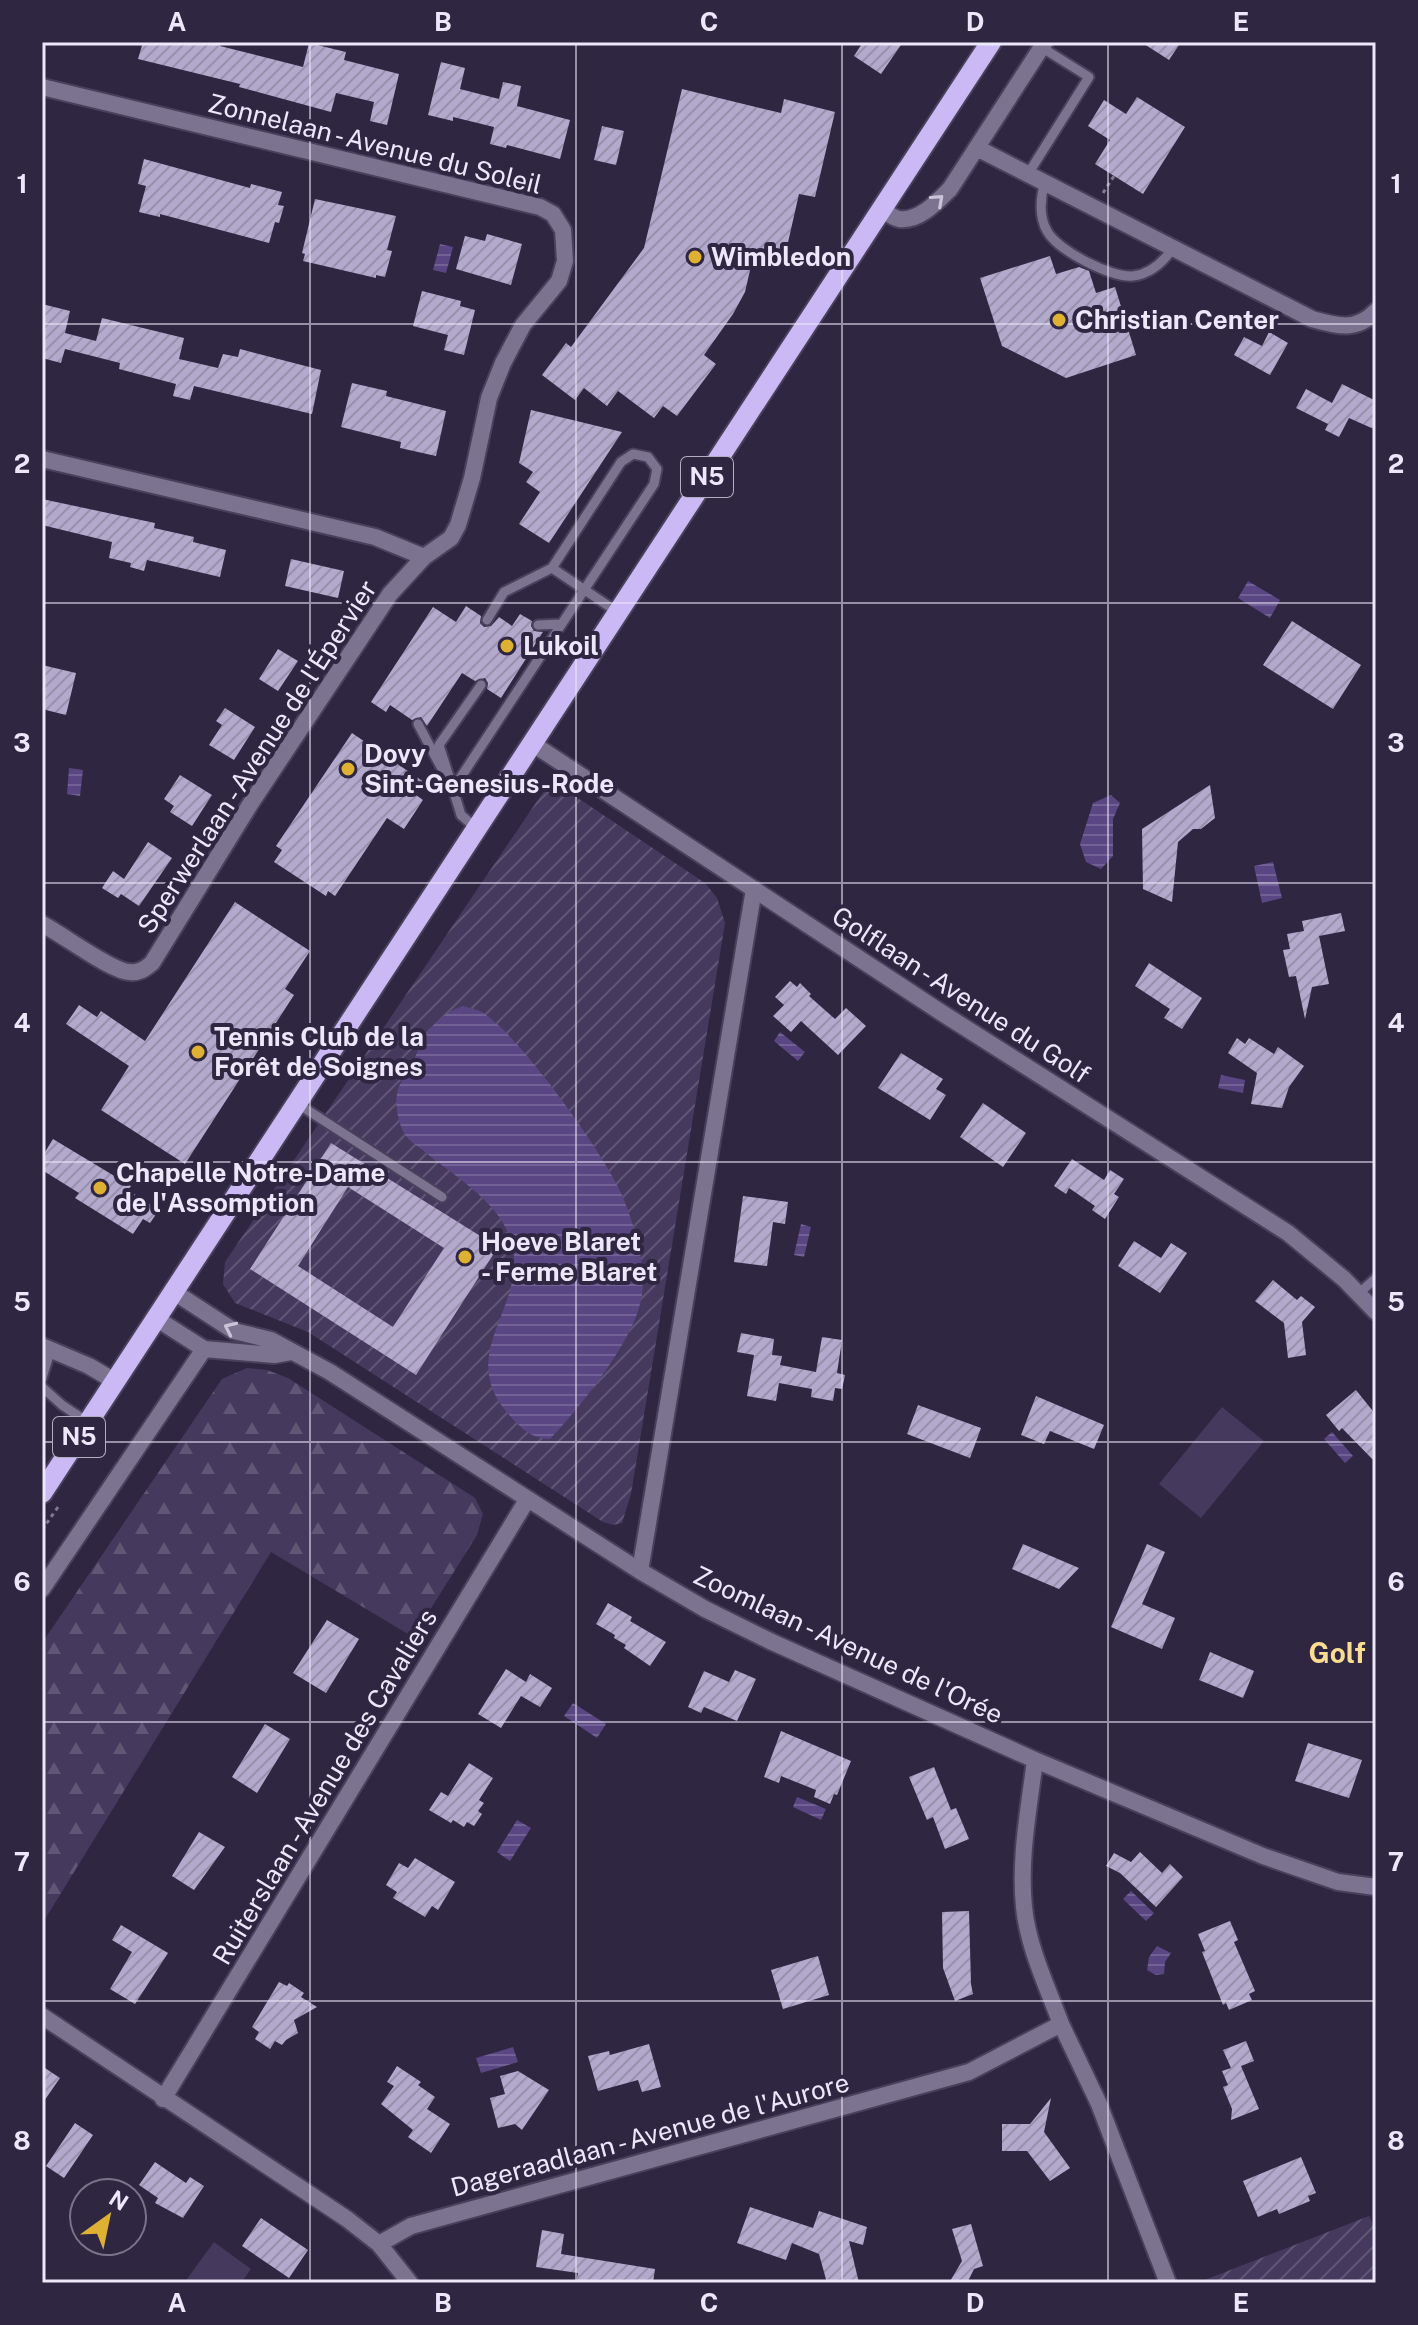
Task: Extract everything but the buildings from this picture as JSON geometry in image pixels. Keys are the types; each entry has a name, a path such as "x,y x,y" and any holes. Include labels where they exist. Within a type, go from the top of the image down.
{"main road":[{"name":"N5","path":"42,1493 48,1469 89,1423 991,42"}],"street":[{"path":"881,210 899,219 912,218 930,208 950,189 1043,45"},
{"name":"Zonnelaan - Avenue du Soleil","path":"42,87 540,207 553,214 563,230 565,261 559,281 523,325 503,363 489,398 472,478 458,525 451,538 424,557"},
{"path":"977,148 1312,319 1343,328 1372,320"},
{"path":"42,459 375,537 424,557"},
{"name":"Sperwerlaan - Avenue de l'Épervier","path":"42,924 119,971 132,973 152,963 251,803 390,594 424,557"},
{"name":"Golflaan - Avenue du Golf","path":"533,744 955,1022 1288,1233 1376,1312"},
{"path":"640,1571 754,889"},
{"name":"Zoomlaan - Avenue de l'Orée","path":"174,1292 234,1331 271,1340 330,1372 527,1500 705,1609 1035,1760 1263,1856 1338,1882 1376,1887"},
{"name":"Zoomlaan - Avenue de l'Orée","path":"157,1319 204,1349 274,1355 291,1352"},
{"path":"46,1348 89,1366 116,1382"},
{"path":"42,1589 204,1349"},
{"name":"Ruiterslaan - Avenue des Cavaliers","path":"163,2099 527,1500"},
{"path":"1035,1760 1022,1868 1024,1909 1032,1947 1061,2024 1099,2104 1168,2283"},
{"path":"42,2016 347,2219 379,2244 410,2283"},
{"name":"Dageraadlaan - Avenue de l'Aurore","path":"379,2244 411,2226 969,2072 1061,2024"}],"lane":[{"path":"1028,174 1089,77 1043,45"},
{"path":"1045,183 1040,195 1047,231 1059,246 1107,272 1131,276 1145,273 1164,260 1173,248"},
{"path":"453,789 654,484 657,469 648,457 633,454 621,462 552,568 504,592 487,620"},
{"path":"552,568 619,613"},
{"path":"538,625 561,624"},
{"path":"477,829 461,815 439,745 481,685"},
{"path":"418,724 453,789"},
{"path":"298,1104 442,1197"},
{"path":"1358,1294 1376,1278"},
{"path":"42,1378 46,1348"},
{"path":"42,1387 89,1423"}],"green space":[{"path":"550,782 705,883 717,898 725,923 631,1494 622,1523 613,1525 603,1522 308,1332 235,1303 223,1284 225,1262"},
{"path":"247,1368 267,1370 288,1378 475,1498 483,1514 477,1535 413,1637 271,1552 42,1924 42,1643 222,1379"},
{"path":"1222,1407 1264,1441 1201,1518 1159,1484"},
{"path":"1369,2216 1376,2232 1376,2283 1197,2283"},
{"path":"214,2242 251,2269 241,2283 184,2283"}],"shaded area":[{"path":"440,244 453,247 446,273 433,270"},
{"path":"1248,581 1280,600 1270,618 1238,598"},
{"path":"69,768 83,770 80,796 67,794"},
{"path":"1111,795 1120,803 1113,819 1113,856 1101,869 1086,862 1080,844 1093,803"},
{"path":"1273,862 1282,898 1262,903 1254,866"},
{"path":"463,1006 480,1011 496,1023 537,1067 579,1124 613,1176 640,1250 642,1294 633,1324 601,1377 550,1439 528,1432 510,1416 494,1393 489,1372 490,1351 514,1267 507,1229 488,1203 408,1138 398,1114 398,1089 421,1044 437,1021"},
{"path":"780,1032 805,1052 798,1061 774,1041"},
{"path":"1221,1075 1245,1080 1243,1093 1218,1088"},
{"path":"801,1224 811,1227 804,1257 794,1255"},
{"path":"1332,1432 1353,1456 1345,1463 1324,1439"},
{"path":"573,1703 606,1724 597,1738 564,1716"},
{"path":"797,1797 826,1809 821,1820 793,1807"},
{"path":"517,1820 531,1828 510,1861 497,1852"},
{"path":"1131,1891 1154,1913 1146,1921 1123,1899"},
{"path":"1157,1946 1171,1953 1165,1962 1164,1974 1156,1975 1147,1970 1149,1957"},
{"path":"513,2047 518,2062 481,2073 476,2058"}],"place":[{"name":"Wimbledon","path":"695,257"},
{"name":"Christian Center","path":"1059,320"},
{"name":"Lukoil","path":"507,646"},
{"name":"Dovy Sint-Genesius-Rode","path":"348,769"},
{"name":"Tennis Club de la Forêt de Soignes","path":"198,1052"},
{"name":"Chapelle Notre-Dame de l'Assomption","path":"100,1188"},
{"name":"Hoeve Blaret - Ferme Blaret","path":"465,1257"}],"district":[{"name":"Golf","path":"1337,1653"}]}
